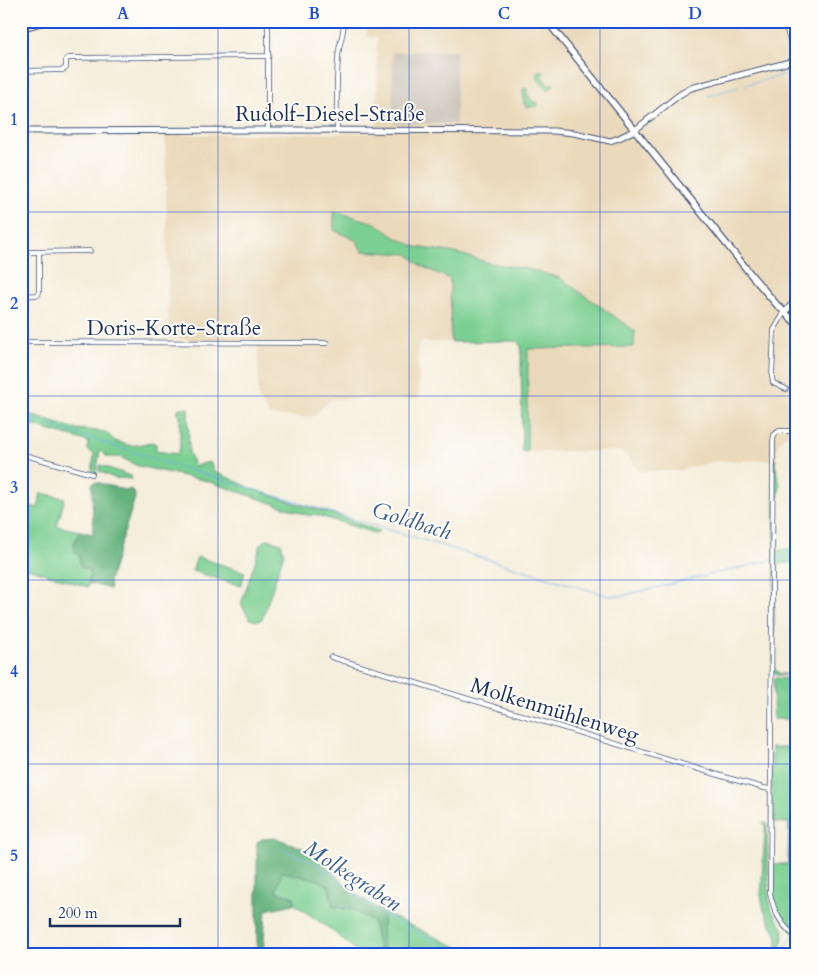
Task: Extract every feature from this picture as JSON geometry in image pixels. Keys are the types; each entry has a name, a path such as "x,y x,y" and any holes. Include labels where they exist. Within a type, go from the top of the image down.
{"main road":[{"path":"547,21 758,283 784,313 797,324"}],"street":[{"path":"268,21 268,130"},
{"path":"337,131 338,58 340,41 344,34 344,21"},
{"path":"784,21 797,60"},
{"path":"21,71 63,70 66,68 66,59 69,58 268,56"},
{"name":"Rudolf-Diesel-Straße","path":"21,131 554,131 574,133 607,141 619,138 635,130 679,95 691,88 797,60"},
{"path":"21,252 90,251"},
{"path":"21,296 38,295 39,252"},
{"path":"786,389 774,383 772,377 774,330 784,313 797,299"},
{"name":"Doris-Korte-Straße","path":"21,342 327,343"},
{"path":"795,936 777,917 770,893 770,789 771,560 774,435 779,431 797,431"},
{"path":"21,454 92,474"},
{"name":"Molkenmühlenweg","path":"331,657 728,778 770,789"}],"shaded area":[{"path":"367,21 797,21 797,436 785,436 778,443 776,460 714,461 676,471 639,471 626,454 620,451 527,452 528,349 634,347 528,269 490,263 456,253 416,247 395,237 375,223 334,230 357,241 362,251 408,254 421,266 450,279 451,342 424,342 418,346 419,398 331,399 311,417 269,415 258,398 258,346 255,340 221,341 169,338 165,135 377,133 377,37 367,37"},
{"path":"456,50 456,124 393,123 392,52"}],"green space":[{"path":"539,70 544,72 541,76 549,85 554,84 549,90 537,78"},
{"path":"523,89 527,89 527,94 533,102 537,102 538,106 528,107 524,104"},
{"path":"334,211 375,223 395,237 416,247 456,253 490,263 528,269 560,278 635,331 634,347 528,349 527,452 522,451 521,346 516,341 451,342 450,279 421,266 408,254 362,251 357,241 334,230"},
{"path":"179,408 188,408 189,452 194,466 210,462 214,471 253,489 333,514 379,531 377,534 314,514 310,516 207,481 138,466 120,457 107,457 101,451 96,474 92,472 94,454 87,449 89,442 21,422 21,412 75,429 106,432 115,441 131,446 152,442 156,444 156,451 177,454 180,448 180,415 177,411"},
{"path":"773,460 776,460 775,464 780,485 776,514 776,551 797,547 797,561 776,567 774,588 775,507"},
{"path":"100,465 131,476 132,479 112,477 99,471"},
{"path":"96,482 128,491 131,489 135,495 109,581 110,589 88,583 90,574 88,569 81,567 79,555 75,553 74,543 80,531 93,534 92,484"},
{"path":"41,493 65,498 57,526 80,531 74,543 79,554 81,567 88,569 90,574 88,587 21,566 21,519 24,520 28,505 38,508"},
{"path":"268,539 281,543 284,553 263,617 257,621 250,619 241,604 261,544"},
{"path":"197,557 245,572 241,586 192,571"},
{"path":"774,589 774,668 780,674 797,675 777,675 773,671"},
{"path":"774,678 797,679 797,739 790,739 790,719 773,719"},
{"path":"772,747 797,747 797,935 782,919 774,904 772,864 788,864 789,823 772,822"},
{"path":"762,823 767,823 769,898 772,911 784,930 780,954 774,954 777,936 764,910 761,895 765,832 765,826"},
{"path":"276,838 311,851 352,891 384,913 382,932 383,954 375,954 379,948 373,922 350,908 344,909 332,906 329,886 316,879 282,872 276,891 294,898 294,904 266,910 263,954 257,954 257,842 262,839"},
{"path":"282,872 316,879 329,886 332,906 350,908 373,922 379,949 375,954 360,954 330,929 294,904 294,897 276,891"},
{"path":"384,913 472,954 383,954 382,932"}],"waterway":[{"path":"745,85 792,73"},
{"path":"708,96 738,87"},
{"name":"Goldbach","path":"21,416 180,467 609,596 621,596 797,554"},
{"name":"Molkegraben","path":"281,849 310,860 336,877 372,908 431,940 463,954"},
{"name":"Molkegraben","path":"781,954 793,936"}],"railway":[{"path":"21,32 58,21"}]}
